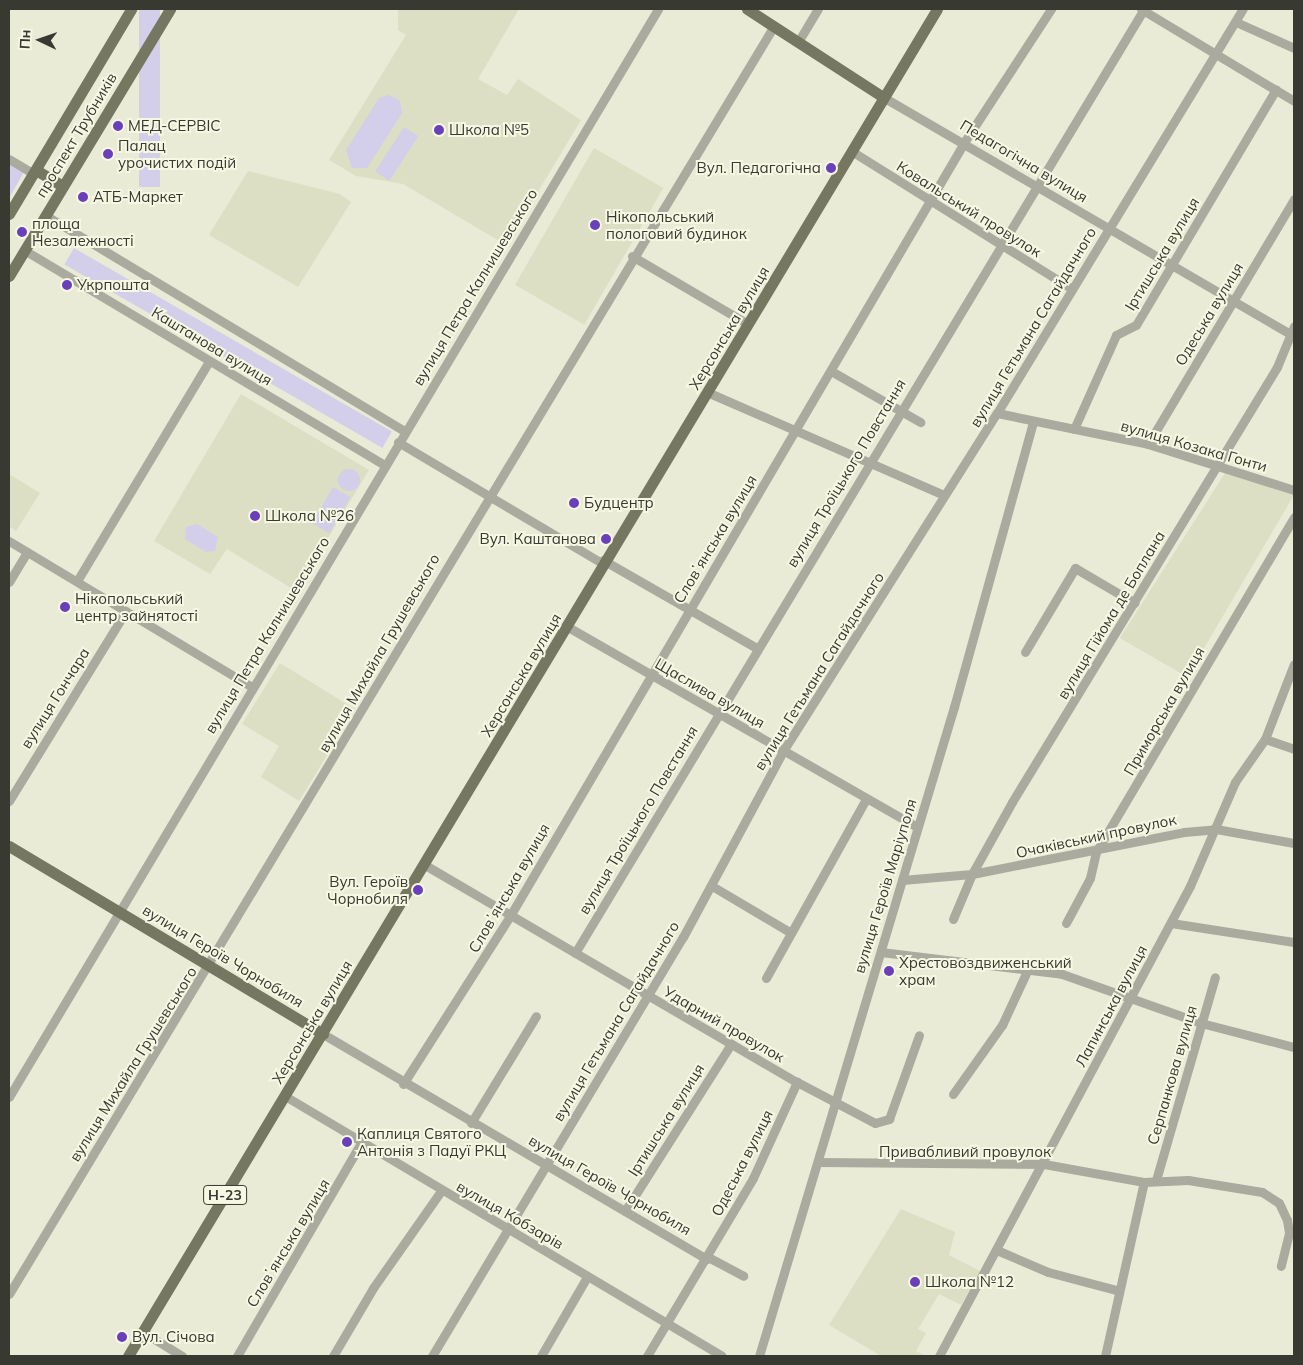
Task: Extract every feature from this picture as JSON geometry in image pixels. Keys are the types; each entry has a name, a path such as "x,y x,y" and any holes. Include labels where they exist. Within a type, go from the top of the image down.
{"main road":[{"name":"проспект Трубників","path":"9,214 131,9"},
{"name":"проспект Трубників","path":"10,272 170,9"},
{"name":"Педагогічна вулиця","path":"747,9 884,98"},
{"name":"Херсонська вулиця","path":"128,1356 568,626 602,562 853,152 937,9"},
{"path":"35,172 63,186"},
{"name":"вулиця Героїв Чорнобиля","path":"9,846 323,1034"}],"street":[{"name":"вулиця Петра Калнишевського","path":"9,1096 404,431 658,9"},
{"path":"798,42 818,9"},
{"name":"Словʼянська вулиця","path":"403,1084 510,916 648,673 691,607 796,432 928,202 965,141 1051,9"},
{"path":"1142,9 1294,101"},
{"name":"вулиця Троїцького Повстання","path":"575,953 719,712 755,647 869,462 1034,185 1142,9"},
{"name":"вулиця Гетьмана Сагайдачного","path":"432,1356 712,886 783,751 997,413 1244,9"},
{"path":"1236,22 1294,48"},
{"name":"вулиця Михайла Грушевського","path":"9,1294 210,966 487,496 774,26"},
{"name":"Іртишська вулиця","path":"1074,429 1116,335 1136,324 1172,267 1276,89"},
{"name":"Педагогічна вулиця","path":"884,98 965,141 1034,185 1172,267 1232,301 1291,330"},
{"name":"Ковальський провулок","path":"853,152 928,202 1072,289"},
{"path":"9,159 35,172"},
{"name":"Одеська вулиця","path":"1148,444 1294,199"},
{"name":"Каштанова вулиця","path":"45,215 404,431"},
{"name":"Каштанова вулиця","path":"24,250 385,465"},
{"path":"632,256 748,324"},
{"name":"вулиця Гійома де Боплана","path":"953,919 972,874 1277,367 1291,330"},
{"path":"76,581 209,361"},
{"path":"831,371 920,422"},
{"path":"707,392 944,495"},
{"name":"вулиця Козака Гонти","path":"997,413 1033,423 1148,444 1294,490"},
{"name":"вулиця Героїв Маріуполя","path":"759,1356 818,1162 834,1102 881,952 1033,423"},
{"path":"398,442 602,562 691,607 755,647"},
{"name":"Приморська вулиця","path":"1066,923 1090,878 1096,852 1294,516"},
{"path":"9,540 252,687"},
{"path":"9,582 27,552"},
{"path":"1025,652 1075,568 1135,603"},
{"name":"вулиця Гончара","path":"9,801 126,611"},
{"name":"Щаслива вулиця","path":"568,626 917,827"},
{"name":"Лапинська вулиця","path":"939,1356 999,1251 1130,997 1171,923 1216,829 1235,782 1265,739 1294,664"},
{"path":"1265,739 1294,749"},
{"path":"766,978 866,799"},
{"name":"Очаківський провулок","path":"902,880 972,874 1096,852 1136,838 1216,829 1294,843"},
{"path":"425,865 575,953"},
{"path":"712,886 791,933"},
{"path":"1171,923 1294,942"},
{"path":"881,952 1062,974 1201,1023 1294,1047"},
{"name":"Ударний провулок","path":"575,953 730,1044 834,1102"},
{"path":"953,1094 1002,1025 1028,969"},
{"name":"Серпанкова вулиця","path":"1156,1180 1215,977"},
{"path":"471,1123 536,1016"},
{"name":"вулиця Героїв Чорнобиля","path":"323,1034 403,1084 544,1166 707,1258 743,1276"},
{"path":"834,1102 875,1123 888,1118 919,1035"},
{"name":"Іртишська вулиця","path":"625,1211 730,1044"},
{"name":"Одеська вулиця","path":"647,1356 707,1258 752,1178 797,1082"},
{"name":"вулиця Кобзарів","path":"285,1096 441,1191 510,1228 666,1325 722,1356"},
{"name":"Словʼянська вулиця","path":"237,1356 361,1143"},
{"name":"Привабливий провулок","path":"818,1162 1044,1164 1144,1182 1156,1180 1206,1182 1271,1195 1283,1211 1289,1233 1281,1266"},
{"path":"1105,1356 1116,1290 1144,1182"},
{"path":"333,1356 373,1288 441,1191"},
{"path":"999,1251 1048,1272 1116,1290"},
{"path":"541,1356 587,1277"},
{"path":"143,1332 182,1356"}],"shaded area":[{"path":"139,9 160,9 160,187 139,187"},
{"name":"Школа №5","path":"398,9 519,9 478,79 507,95 518,79 581,120 506,245 403,184 356,176 329,160 406,35 398,30"},
{"path":"389,95 400,101 402,113 367,168 352,168 346,150 379,98"},
{"path":"404,127 418,136 389,181 375,171"},
{"name":"Нікопольський пологовий будинок","path":"594,148 663,188 584,325 515,285"},
{"path":"9,162 24,172 9,198"},
{"path":"248,171 340,194 351,202 298,287 209,235"},
{"path":"74,248 392,431 382,448 65,264"},
{"name":"Школа №26","path":"241,394 369,470 296,591 227,549 210,574 154,541"},
{"path":"349,469 357,472 360,480 357,488 349,491 341,488 338,480 341,472"},
{"path":"1225,473 1294,495 1187,677 1120,638"},
{"path":"9,474 40,493 16,531 9,526"},
{"path":"333,487 350,497 329,533 312,523"},
{"path":"197,524 218,537 215,551 206,552 185,539 186,527"},
{"path":"280,663 355,709 299,801 261,777 279,746 242,724"},
{"name":"Школа №12","path":"901,1209 955,1232 949,1255 980,1271 961,1305 939,1294 918,1329 926,1333 916,1351 926,1356 881,1356 829,1325"}],"place":[{"name":"МЕД-СЕРВІС","path":"118,126"},
{"name":"Школа №5","path":"439,130"},
{"name":"Палац урочистих подій","path":"108,154"},
{"name":"Вул. Педагогічна","path":"831,168"},
{"name":"АТБ-Маркет","path":"83,197"},
{"name":"Нікопольський пологовий будинок","path":"595,225"},
{"name":"площа Незалежності","path":"22,232"},
{"name":"Укрпошта","path":"67,285"},
{"name":"Будцентр","path":"574,503"},
{"name":"Школа №26","path":"255,516"},
{"name":"Вул. Каштанова","path":"606,539"},
{"name":"Нікопольський центр зайнятості","path":"65,607"},
{"name":"Вул. Героїв Чорнобиля","path":"418,890"},
{"name":"Хрестовоздвиженський храм","path":"889,971"},
{"name":"Каплиця Святого Антонія з Падуї РКЦ","path":"347,1142"},
{"name":"Школа №12","path":"915,1282"},
{"name":"Вул. Січова","path":"122,1337"}]}
